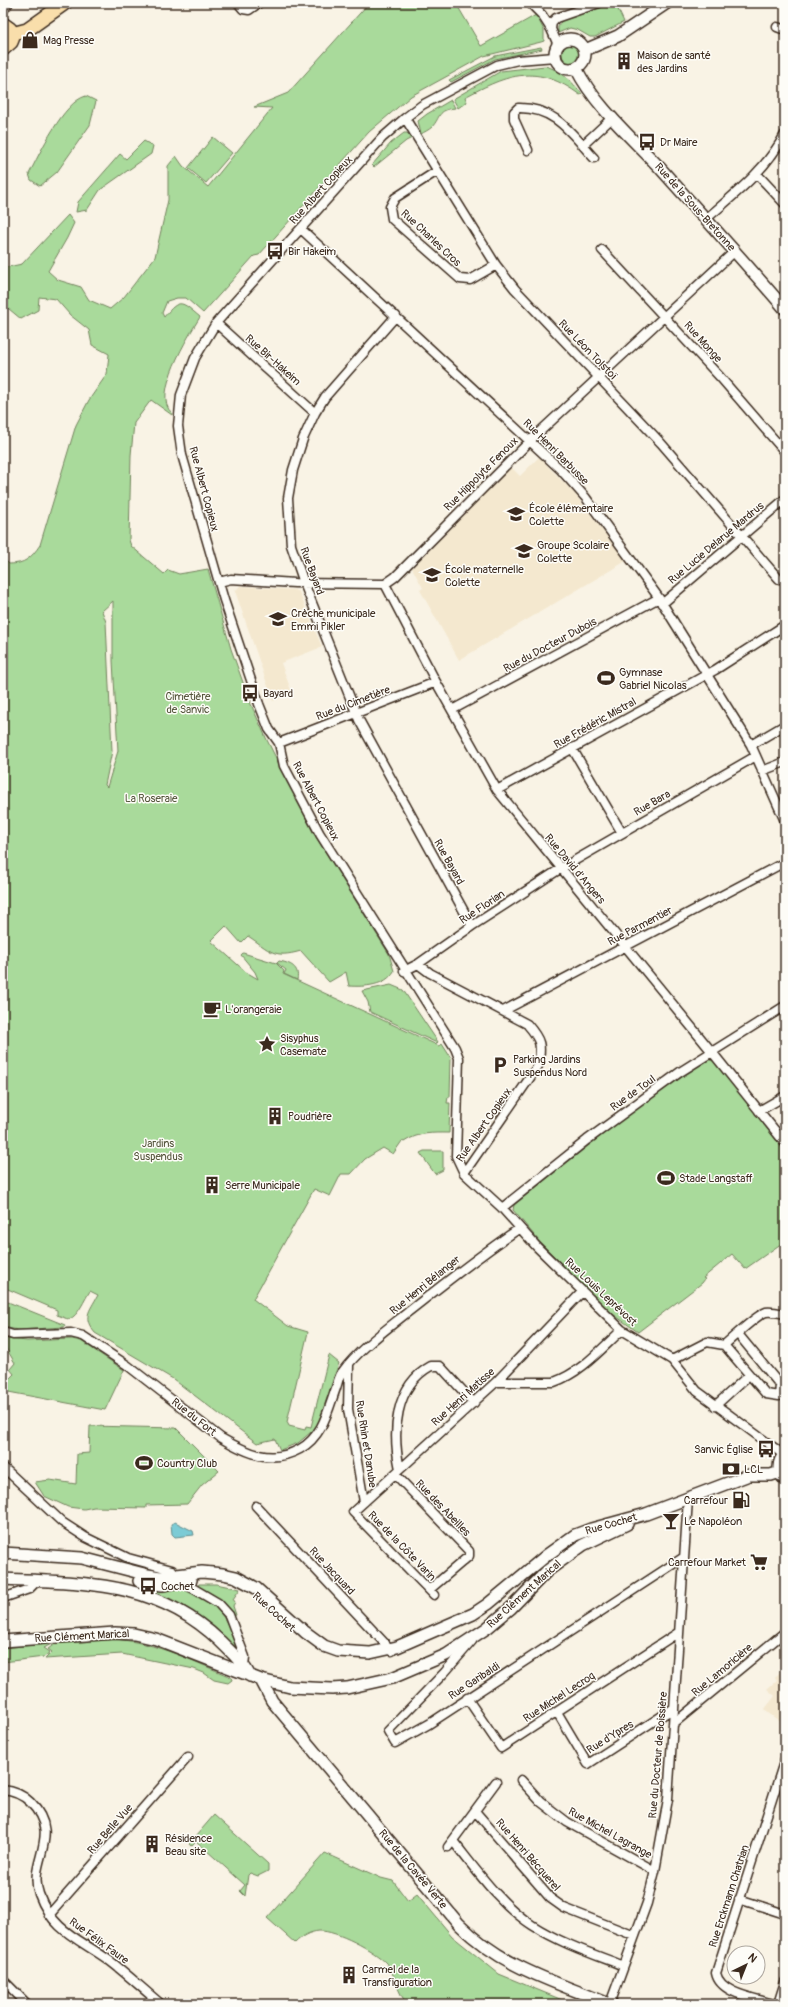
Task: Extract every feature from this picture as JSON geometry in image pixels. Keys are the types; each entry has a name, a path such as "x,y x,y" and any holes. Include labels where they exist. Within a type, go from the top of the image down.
{"main road":[{"path":"12,34 27,30 65,3"},
{"path":"3,24 10,29 12,34 11,42 3,49"}],"street":[{"path":"3,8 7,3"},
{"path":"238,3 243,9 249,10 259,3"},
{"path":"530,3 542,15 551,29 558,45 555,57 563,68 576,68 585,60 585,50 580,42 571,39 558,45"},
{"path":"551,29 552,22 556,18 599,3"},
{"path":"585,50 618,36 667,3"},
{"path":"777,27 785,30"},
{"name":"Rue Albert Copieux","path":"520,1228 502,1208 464,1173 456,1156 459,1058 455,1048 404,971 320,834 284,766 279,743 269,729 259,704 219,582 182,455 178,426 181,395 195,358 216,324 382,138 422,105 497,65 518,60 555,57"},
{"name":"Rue de la Sous-Bretonne","path":"576,68 582,82 735,251 785,309"},
{"path":"528,150 514,119 514,112 518,108 532,108 546,112 557,119 594,158"},
{"path":"583,145 613,117"},
{"name":"Rue Léon Tolstoï","path":"405,118 496,265 515,289 661,443 778,579"},
{"path":"706,219 757,174 780,144 785,134"},
{"name":"Rue Charles Cros","path":"437,171 395,198 390,207 392,219 460,279 470,280 496,265"},
{"path":"757,174 785,204"},
{"name":"Rue Henri Barbusse","path":"301,229 561,470 586,498 660,601 751,745 785,821"},
{"name":"Rue Monge","path":"602,250 664,316 785,452"},
{"name":"Rue Hippolyte Fenoux","path":"385,584 395,577 530,441 598,376 735,251"},
{"name":"Rue Bayard","path":"396,316 325,397 315,413 300,445 288,498 291,545 304,583 356,713 472,926"},
{"name":"Rue Bir-Hakeim","path":"216,324 315,413"},
{"name":"Rue Lucie Delarue Mardrus","path":"660,601 785,499"},
{"path":"219,582 230,579 304,583 385,584"},
{"name":"Rue David d'Angers","path":"385,584 436,682 497,790 560,869 626,946 785,1144"},
{"name":"Rue du Docteur Dubois","path":"452,710 660,601"},
{"name":"Rue Frédéric Mistral","path":"497,790 706,673 715,670 785,625"},
{"name":"Rue du Cimetière","path":"279,743 436,682"},
{"path":"751,745 785,725"},
{"path":"572,748 622,833"},
{"name":"Rue Bara","path":"560,869 756,756"},
{"path":"762,771 785,762"},
{"name":"Rue Parmentier","path":"505,1010 785,862"},
{"name":"Rue Florian","path":"418,964 472,926 560,869"},
{"path":"404,971 418,964"},
{"name":"Rue Albert Copieux","path":"418,964 430,973 505,1010 527,1024 539,1037 541,1053 538,1066 464,1173"},
{"name":"Rue de Toul","path":"502,1208 587,1140 680,1072 785,1006"},
{"path":"759,1111 785,1096"},
{"name":"Rue Louis Leprévost","path":"520,1228 582,1292 622,1330 672,1360 697,1391 784,1454"},
{"name":"Rue Henri Bélanger","path":"349,1364 375,1338 479,1255 520,1228"},
{"name":"Rue Henri Matisse","path":"353,1512 496,1382 582,1292"},
{"path":"724,1345 750,1322 766,1312 785,1314"},
{"path":"496,1382 554,1382 563,1379 588,1360 622,1330"},
{"name":"Rue du Fort","path":"3,1332 13,1335 71,1333 83,1336 127,1364 221,1438 238,1448 259,1456 274,1457 288,1454 300,1449 310,1442 321,1430 341,1375 349,1364"},
{"path":"672,1360 708,1342 724,1345 766,1394 779,1396 780,1385 738,1334"},
{"name":"Rue Rhin et Danube","path":"349,1364 348,1409 364,1502"},
{"path":"397,1471 398,1413 408,1388 418,1376 431,1366 440,1366 474,1403"},
{"path":"716,1406 749,1375"},
{"path":"782,1476 779,1463 784,1454"},
{"path":"3,1467 62,1522 85,1537 128,1558 172,1570 180,1578 218,1603 229,1615 245,1657 244,1665"},
{"name":"Rue des Abeilles","path":"397,1471 469,1551 469,1556 432,1592"},
{"name":"Rue Cochet","path":"3,1553 82,1558 160,1577 216,1580 245,1584 305,1640 320,1650 336,1656 363,1659 376,1658 392,1648 473,1614 488,1604 547,1555 575,1535 591,1529 646,1514 749,1475 782,1476"},
{"name":"Rue du Docteur de Boissière","path":"610,2004 647,1903 655,1871 668,1799 688,1499"},
{"name":"Rue Jacquard","path":"256,1506 392,1648"},
{"name":"Rue de la Côte Varin","path":"353,1512 432,1592"},
{"name":"Rue Clément Marical","path":"261,1680 290,1687 332,1689 347,1688 392,1678 446,1655 477,1635 511,1608 547,1571 583,1545 646,1514"},
{"name":"Rue Garibaldi","path":"477,1635 445,1672 388,1731 395,1743 467,1698 684,1556"},
{"name":"Rue Cochet","path":"3,1558 79,1564 149,1583 162,1585 180,1578"},
{"path":"3,1578 93,1583 132,1590 161,1601 187,1616 212,1634 244,1665 250,1676 261,1680"},
{"path":"3,1598 29,1589 38,1580"},
{"name":"Rue Michel Lecroq","path":"467,1698 501,1748 679,1632"},
{"name":"Rue Lamoricière","path":"673,1724 785,1632"},
{"name":"Rue Clément Marical","path":"3,1641 115,1633 134,1634 156,1639 250,1676"},
{"name":"Rue de la Cavée Verte","path":"261,1680 272,1701 459,1924 476,1941 499,1957 525,1970 610,2004"},
{"name":"Rue d'Ypres","path":"557,1712 588,1764 674,1708"},
{"name":"Rue Belle Vue","path":"49,1915 188,1757"},
{"name":"Rue Erckmann Chatrian","path":"773,2004 727,1990 717,1980 716,1973 739,1899 783,1772 785,1759"},
{"name":"Rue Michel Lagrange","path":"521,1780 541,1802 567,1822 655,1871"},
{"path":"496,1782 451,1844 507,1905 531,1924 554,1938 624,1966"},
{"name":"Rue Félix Faure","path":"3,1790 17,1793 28,1800 37,1809 41,1818 44,1827 45,1843 37,1870 38,1893 49,1915 60,1928 72,1938 109,1960 161,2004"},
{"name":"Rue Henri Bécquerel","path":"476,1811 550,1898 564,1908 635,1936"},
{"path":"739,1899 785,1914"},
{"path":"3,1980 27,2004"},
{"path":"778,2004 785,1982"}],"shaded area":[{"name":"Groupe Scolaire Colette","path":"539,457 574,493 626,561 459,660 420,590 423,588 412,568 511,467 520,476"},
{"name":"Crèche municipale Emmi Pikler","path":"240,586 294,590 299,592 322,647 281,663 292,693 273,701 235,591"},
{"path":"785,1668 785,1725 764,1710 775,1696 767,1689 777,1680 775,1677"}],"green space":[{"path":"369,3 461,3 457,5 481,46 536,15 544,30 544,41 484,56 411,96 369,132 259,255 254,256 203,313 186,298 177,298 167,301 162,313 164,317 174,306 181,304 185,305 200,317 174,365 169,380 166,393 167,405 172,415 151,400 134,423 131,455 129,540 131,546 164,574 168,570 179,574 208,569 231,649 250,702 267,740 314,834 389,954 394,971 386,980 380,983 368,986 349,986 346,972 329,982 301,951 278,954 267,949 248,936 241,943 226,926 211,941 246,972 258,979 255,972 241,955 243,953 276,963 284,971 283,974 439,1046 442,1044 451,1058 450,1097 448,1097 447,1103 450,1103 449,1133 415,1136 404,1142 402,1141 393,1154 383,1148 365,1159 351,1174 341,1174 330,1196 314,1189 253,1299 288,1326 308,1332 287,1422 289,1426 305,1430 306,1426 311,1427 329,1355 339,1363 317,1427 298,1443 280,1450 275,1439 257,1443 173,1379 95,1333 89,1323 88,1314 98,1295 90,1291 75,1315 72,1318 66,1319 57,1315 57,1310 3,1287 3,558 9,564 19,563 30,557 40,545 76,425 89,400 107,374 109,354 92,345 89,330 70,315 56,299 39,297 38,310 21,319 3,304 3,268 22,264 68,215 74,223 48,271 58,280 81,287 89,300 110,309 124,297 155,257 168,200 168,166 176,156 183,166 208,187 272,108 254,107 288,93","holes":["113,601 113,661 118,751 107,787 105,785 112,751 106,622 102,611"]},
{"path":"610,3 615,3 624,22 595,37 590,37 578,30 570,28 558,33 558,27 562,20"},
{"path":"571,45 577,48 580,54 577,60 571,63 565,60 562,54 565,48"},
{"path":"541,47 542,49 495,59 451,82 449,80 495,56"},
{"path":"545,66 555,70 565,77 582,94 580,95 564,85 550,79 522,75 495,82 465,97 467,102 458,108 453,99 501,71"},
{"path":"86,96 96,101 90,125 57,172 40,186 31,180 29,174 39,154 53,129 69,108 77,100"},
{"path":"451,100 455,108 442,112 432,127 421,134 418,121"},
{"path":"404,133 407,133 412,138 406,141 374,167 372,165 391,143"},
{"path":"213,137 232,153 206,183 188,168"},
{"path":"144,141 153,146 151,154 100,190 87,210 76,212 78,202 120,154 126,159"},
{"path":"279,961 290,964 296,969 298,976 297,980 284,974 286,970 277,963"},
{"path":"391,985 403,990 438,1042 437,1043 370,1012 368,1002 362,991"},
{"name":"Stade Langstaff","path":"709,1060 714,1061 785,1151 785,1241 745,1269 732,1254 703,1278 705,1279 702,1283 638,1332 610,1312 539,1241 513,1210 514,1205 585,1148 658,1093"},
{"path":"424,1151 443,1151 443,1170 435,1174 420,1153"},
{"path":"3,1300 65,1325 64,1327 18,1330 3,1327"},
{"path":"3,1335 7,1336 8,1339 27,1341 72,1339 81,1341 124,1370 105,1410 3,1391 3,1375 9,1379 14,1374 10,1369 15,1363 3,1343"},
{"name":"Country Club","path":"90,1426 176,1428 219,1471 202,1485 187,1504 146,1505 146,1508 94,1507 84,1509 68,1507 44,1496 35,1482 50,1480 76,1484 77,1454 89,1453"},
{"path":"199,1584 216,1584 240,1589 233,1599 235,1602 233,1606 236,1615 234,1616 223,1602 198,1586"},
{"path":"137,1586 172,1586 181,1588 201,1597 215,1607 221,1614 230,1628 237,1646 235,1649 201,1619 178,1604"},
{"path":"102,1639 136,1642 169,1651 231,1677 232,1680 228,1683 214,1680 204,1673 194,1669 122,1654 45,1659 52,1652 48,1649 56,1643"},
{"path":"53,1643 44,1648 50,1652 44,1657 3,1662 3,1648"},
{"path":"214,1815 268,1864 268,1871 258,1876 250,1873 248,1875 245,1896 240,1891 245,1885 196,1841 191,1846 189,1844"},
{"path":"325,1853 381,1878 393,1881 408,1901 417,1894 452,1936 499,1974 572,2004 408,2004 401,1995 386,1963 381,1958 355,1942 335,1934 319,1931 312,1932 300,1938 295,1943 267,1918"}],"water":[{"path":"175,1522 193,1531 194,1535 175,1537 172,1534 171,1524"}],"place":[{"name":"Mag Presse","path":"30,40"},
{"name":"Maison de santé des Jardins","path":"624,61"},
{"name":"Dr Maire","path":"647,142"},
{"name":"Bir Hakeim","path":"275,251"},
{"name":"École élémentaire Colette","path":"516,514"},
{"name":"Groupe Scolaire Colette","path":"524,551"},
{"name":"École maternelle Colette","path":"432,575"},
{"name":"Crèche municipale Emmi Pikler","path":"278,619"},
{"name":"Gymnase Gabriel Nicolas","path":"606,678"},
{"name":"Bayard","path":"250,693"},
{"name":"L'orangeraie","path":"212,1009"},
{"name":"Sisyphus Casemate","path":"267,1044"},
{"name":"Parking Jardins Suspendus Nord","path":"500,1065"},
{"name":"Poudrière","path":"275,1116"},
{"name":"Stade Langstaff","path":"666,1178"},
{"name":"Serre Municipale","path":"212,1185"},
{"name":"Sanvic Église","path":"766,1449"},
{"name":"Country Club","path":"144,1463"},
{"name":"LCL","path":"731,1469"},
{"name":"Carrefour","path":"741,1500"},
{"name":"Le Napoléon","path":"671,1521"},
{"name":"Carrefour Market","path":"759,1562"},
{"name":"Cochet","path":"148,1586"},
{"name":"Résidence Beau site","path":"152,1844"},
{"name":"Carmel de la Transfiguration","path":"349,1975"}],"park label":[{"name":"Cimetière de Sanvic","path":"188,702"},
{"name":"La Roseraie","path":"151,798"},
{"name":"Jardins Suspendus","path":"158,1149"}]}
